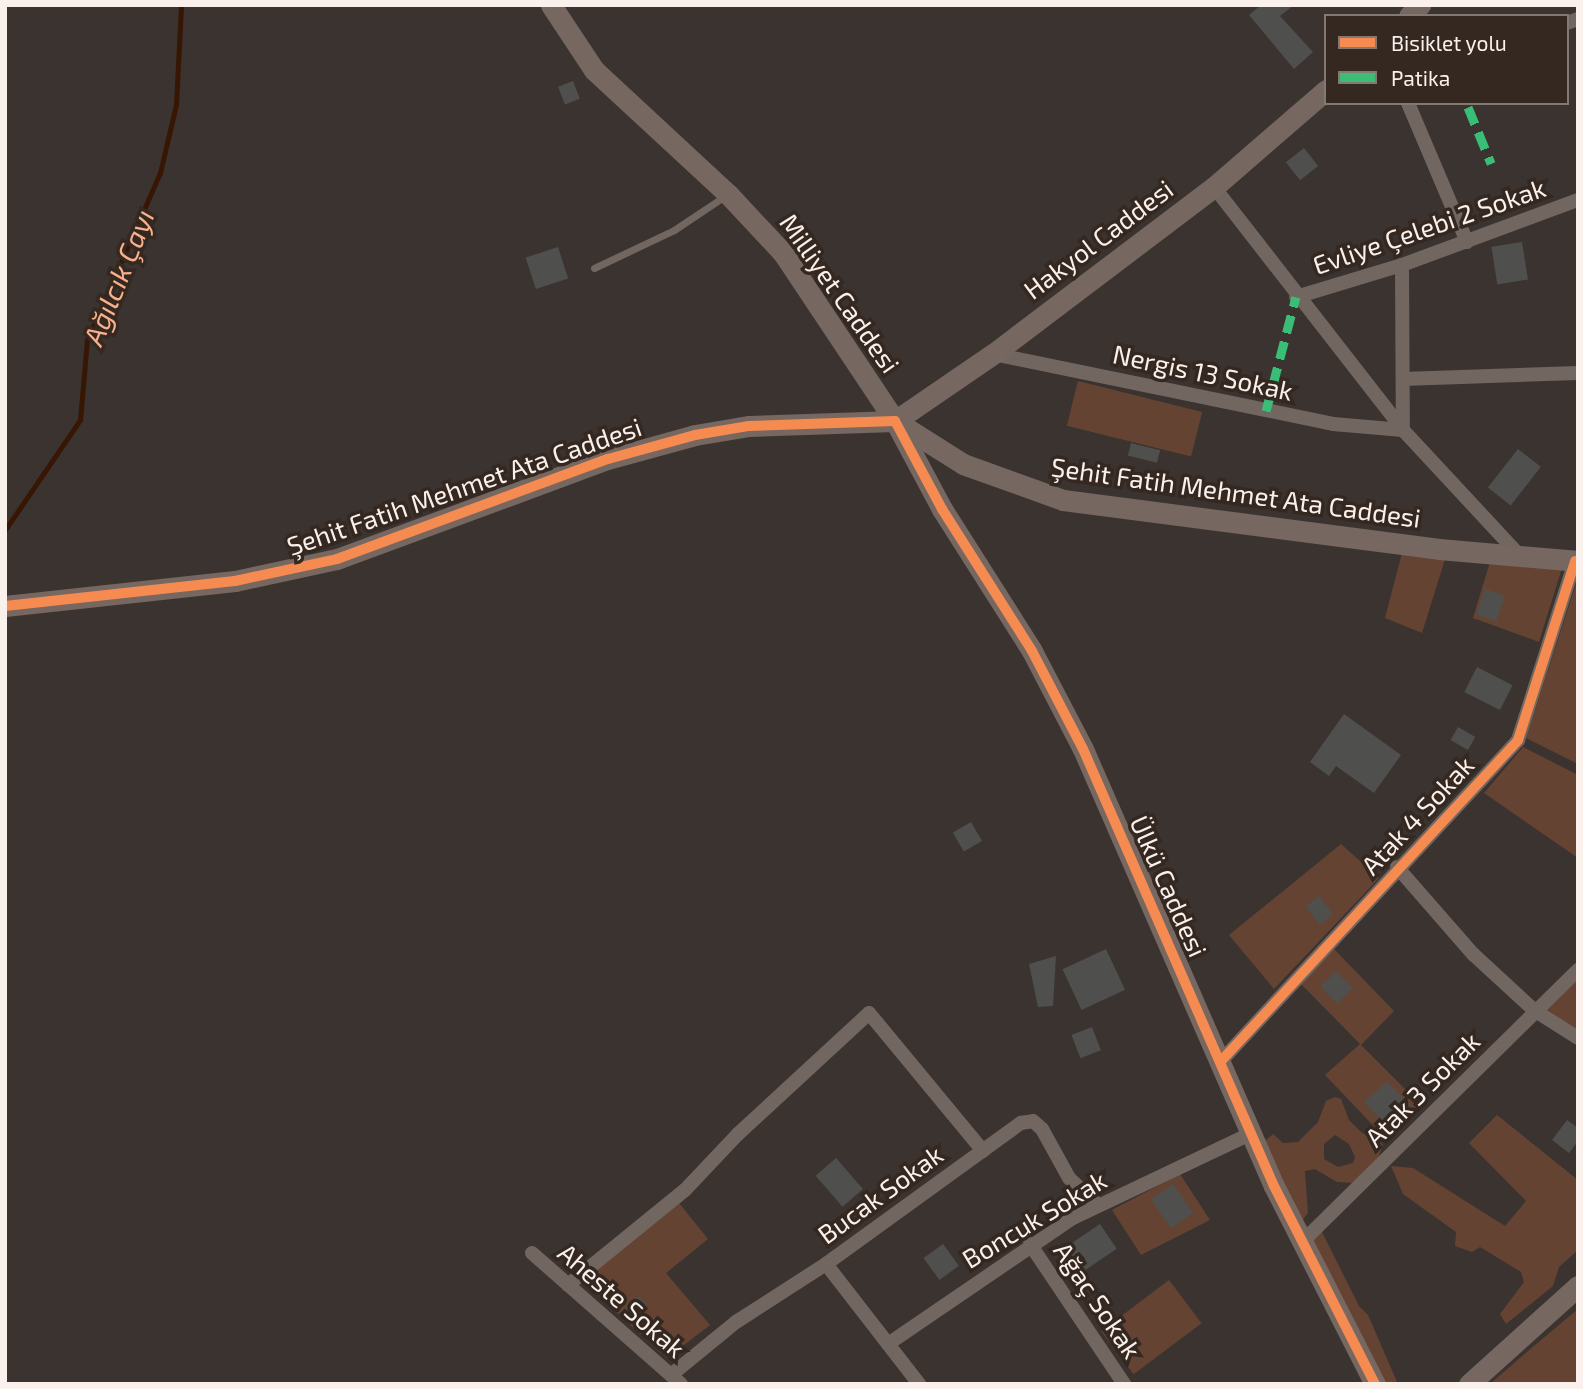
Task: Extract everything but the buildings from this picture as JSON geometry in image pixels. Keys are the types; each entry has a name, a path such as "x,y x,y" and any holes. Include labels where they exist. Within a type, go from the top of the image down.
{"street":[{"name":"Milliyet Caddesi","path":"551,5 594,70 728,194 802,279 895,421"},
{"name":"Hakyol Caddesi","path":"895,421 993,354 1214,187 1324,92"},
{"path":"1409,105 1467,242"},
{"path":"1214,187 1296,297 1403,430 1521,557"},
{"name":"Evliye Çelebi 2 Sokak","path":"1296,297 1402,265 1578,200"},
{"path":"1402,265 1403,430"},
{"name":"Nergis 13 Sokak","path":"993,354 1319,421 1403,430"},
{"path":"1403,379 1578,373"},
{"name":"Şehit Fatih Mehmet Ata Caddesi","path":"5,606 235,581 337,559 608,459 695,435 749,426 895,421 963,464 1063,500 1521,557 1576,561"},
{"name":"Ülkü Caddesi","path":"895,421 942,509 1057,696 1222,1060 1300,1243 1375,1384"},
{"name":"Atak 4 Sokak","path":"1222,1060 1397,867 1518,740 1576,561"},
{"path":"1397,867 1428,907 1534,1010 1578,1038"},
{"name":"Atak 3 Sokak","path":"1300,1243 1534,1010 1578,970"},
{"path":"568,1285 685,1190 738,1134 869,1013 983,1151"},
{"name":"Bucak Sokak","path":"676,1379 736,1322 826,1264 1021,1123 1033,1121 1069,1178 1097,1204"},
{"name":"Boncuk Sokak","path":"888,1344 1030,1244 1097,1204 1252,1133"},
{"name":"Ağaç Sokak","path":"1030,1244 1124,1384"},
{"name":"Aheste Sokak","path":"532,1254 676,1379"},
{"path":"826,1264 919,1384"},
{"path":"1469,1384 1576,1290"}],"lane":[{"path":"594,268 674,230 728,194"}],"shaded area":[{"path":"1078,381 1202,412 1191,457 1067,426"},
{"path":"1403,549 1446,556 1422,633 1385,618"},
{"path":"1490,562 1562,568 1539,642 1473,618"},
{"path":"1578,578 1578,764 1526,738"},
{"path":"1523,747 1578,775 1578,858 1484,793"},
{"path":"1341,844 1379,878 1274,989 1229,935"},
{"path":"1333,948 1394,1011 1361,1045 1423,1107 1388,1141 1325,1075 1360,1044 1300,983"},
{"path":"1578,976 1578,1032 1544,1007"},
{"path":"1335,1097 1341,1099 1349,1120 1361,1132 1383,1144 1378,1159 1355,1183 1337,1182 1315,1169 1305,1171 1308,1213 1301,1222 1264,1142 1273,1134 1283,1143 1298,1142 1318,1122 1326,1101","holes":["1335,1135 1349,1144 1355,1157 1353,1163 1338,1167 1324,1159 1324,1144"]},
{"path":"1497,1115 1578,1180 1578,1250 1559,1267 1553,1286 1506,1324 1500,1314 1524,1282 1521,1272 1480,1247 1472,1252 1455,1246 1456,1232 1403,1194 1391,1166 1413,1168 1505,1226 1526,1201 1469,1143"},
{"path":"1180,1174 1210,1220 1141,1255 1112,1210"},
{"path":"679,1203 708,1239 666,1273 710,1325 667,1358 582,1281"},
{"path":"1320,1228 1359,1306 1368,1315 1398,1384 1385,1384 1374,1365 1309,1231"},
{"path":"1169,1280 1201,1323 1134,1374 1101,1331"},
{"path":"1578,1309 1578,1384 1490,1384 1535,1345"}],"waterway":[{"name":"Ağılcık Çayı","path":"5,530 80,420 87,340 160,173 176,105 181,5"}],"marked path":[{"path":"1468,107 1491,163"},
{"path":"1266,411 1296,297"}],"cycle path":[{"path":"5,606 235,581 337,559 608,459 695,435 749,426 895,421 942,509 1032,651 1083,749 1274,1186 1375,1384"},
{"path":"1222,1060 1518,740 1575,561"}]}
